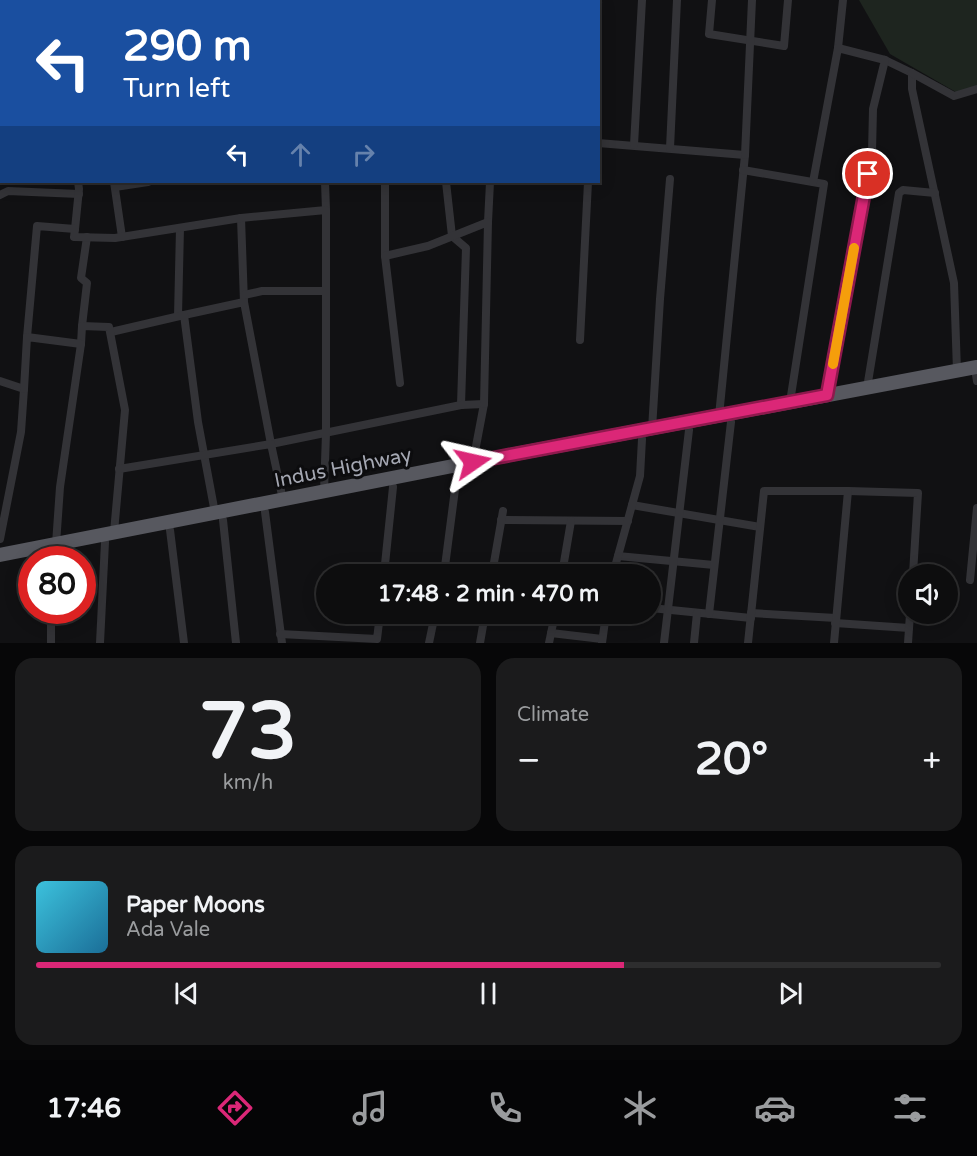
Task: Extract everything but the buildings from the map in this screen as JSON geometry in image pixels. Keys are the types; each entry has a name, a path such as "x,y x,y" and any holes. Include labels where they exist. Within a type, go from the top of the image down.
{"highway":[{"name":"Indus Highway","path":"81,546 110,537 219,516 265,512 353,490 457,474 550,452 626,438 652,429 725,419 957,370 977,375"},
{"name":"Indus Highway","path":"626,438 642,439 689,430 790,402 827,395 977,375"},
{"name":"Indus Highway","path":"401,482 473,462 550,452"},
{"name":"Indus Highway","path":"0,555 56,544 170,530 283,500 324,492 353,490"},
{"name":"Indus Highway","path":"0,563 18,561"}],"street":[{"path":"634,146 642,0"},
{"path":"670,148 677,0"},
{"path":"712,0 709,34 784,46 788,0"},
{"path":"709,614 745,154 752,0"},
{"path":"813,182 838,48 843,0"},
{"path":"838,48 885,60 954,96 977,89"},
{"path":"827,395 872,152 873,109 885,60"},
{"path":"912,73 912,89 954,283 957,370"},
{"path":"600,142 745,154"},
{"path":"743,170 824,184 790,402"},
{"path":"652,429 670,178"},
{"path":"78,183 74,237 122,237 241,218 326,210"},
{"path":"122,237 115,184 132,183"},
{"path":"324,492 326,433 325,183"},
{"path":"385,183 385,256 400,383"},
{"path":"446,183 452,236 466,248 461,405"},
{"path":"473,462 484,404 490,183"},
{"path":"580,340 588,183"},
{"path":"860,392 899,193 903,189 935,193"},
{"path":"0,195 8,191 79,194"},
{"path":"241,218 244,298 283,500"},
{"path":"385,256 428,246 488,222"},
{"path":"0,539 21,432 37,226 75,229"},
{"path":"180,228 181,315 198,422 219,516 236,643"},
{"path":"56,544 60,487 81,344 87,284 81,278 87,237"},
{"path":"111,332 244,298 262,291 326,291"},
{"path":"82,326 110,327 125,410 100,643"},
{"path":"27,337 81,344"},
{"path":"0,381 24,388"},
{"path":"119,470 271,444 461,405 484,404"},
{"path":"664,643 689,430"},
{"path":"616,564 640,476 642,439"},
{"path":"445,564 457,474"},
{"path":"386,564 401,482"},
{"path":"0,493 10,491"},
{"path":"748,643 764,491 918,493 914,564"},
{"path":"834,643 848,491"},
{"path":"632,505 760,527"},
{"path":"970,580 977,508"},
{"path":"265,512 281,639 377,641 379,624"},
{"path":"494,564 502,516 571,521 628,521"},
{"path":"564,564 571,521"},
{"path":"170,530 184,643"},
{"path":"618,556 714,565"},
{"path":"661,609 909,628"},
{"path":"694,643 697,613"},
{"path":"51,624 51,643"},
{"path":"429,643 433,624"},
{"path":"480,643 483,624"},
{"path":"549,643 553,624"},
{"path":"551,633 602,641 605,624"},
{"path":"908,643 909,624"}],"shaded area":[{"path":"859,0 977,0 977,90 961,95 890,54"}],"slow traffic":[{"path":"833,364 854,248"}],"route":[{"path":"473,462 827,395 868,174"}]}
